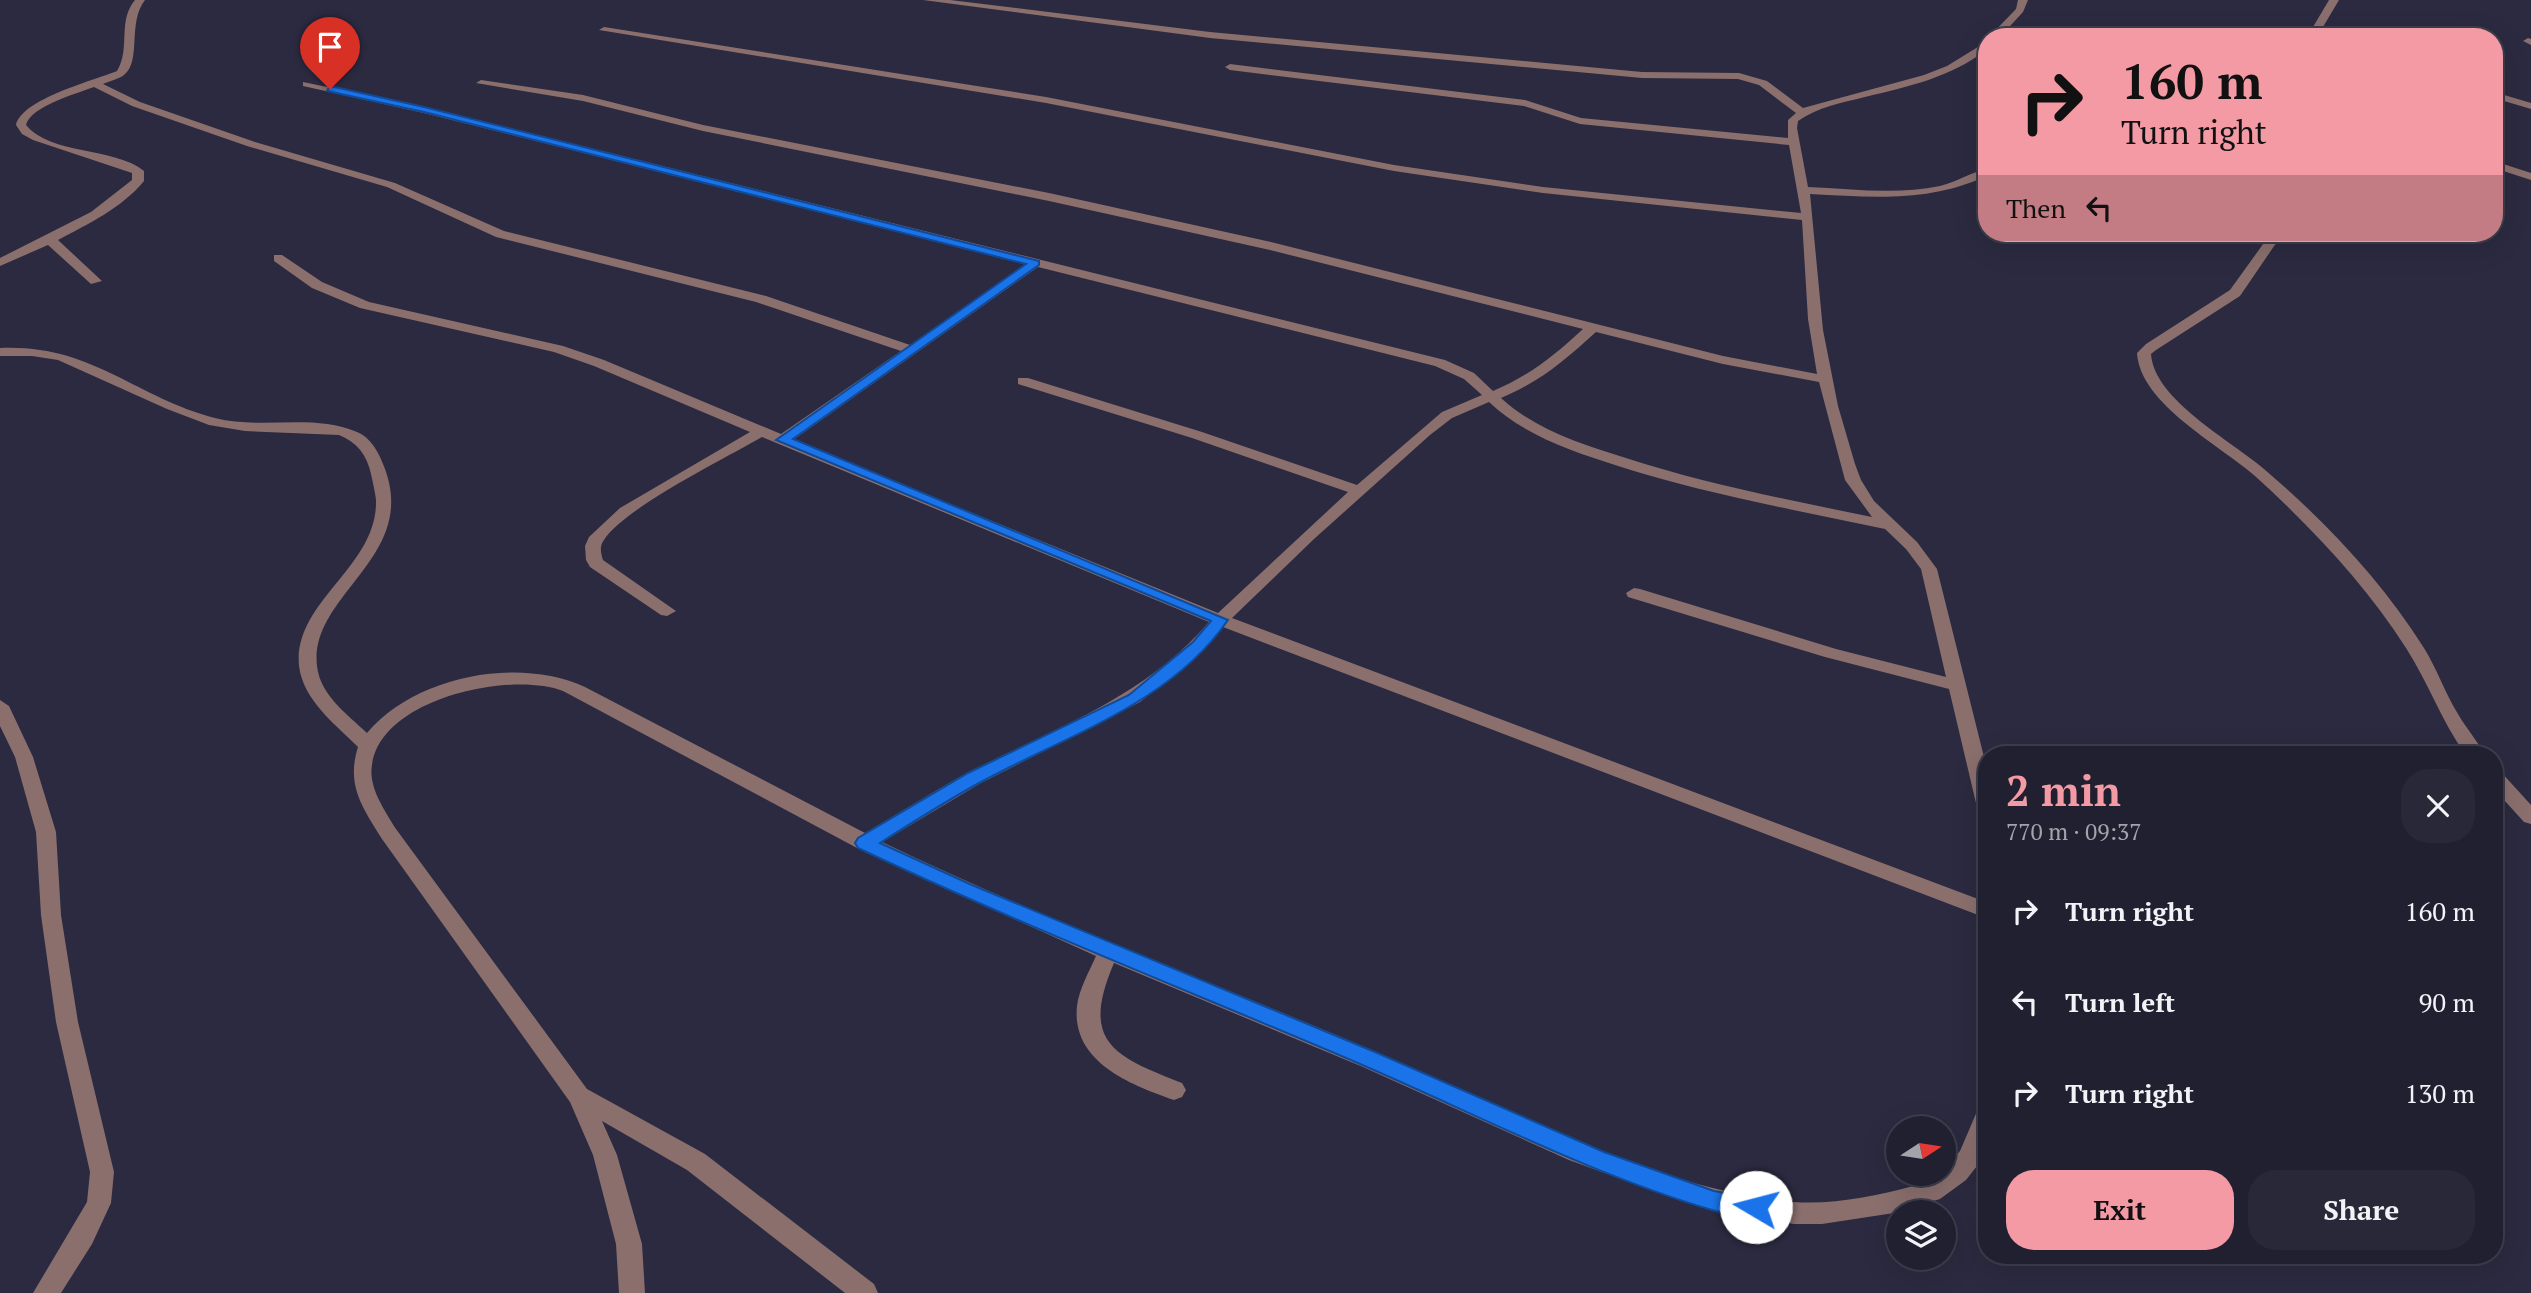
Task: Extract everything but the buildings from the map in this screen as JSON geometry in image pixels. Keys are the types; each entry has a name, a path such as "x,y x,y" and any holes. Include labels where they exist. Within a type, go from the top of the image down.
{"street":[{"path":"0,262 50,240 126,194 141,176 138,171 118,162 42,141 21,130 23,117 35,107 97,85 126,67 129,13 140,0"},
{"path":"928,0 1210,35 1642,75 1739,76 1763,83 1802,112"},
{"path":"2003,28 2020,10 2023,0"},
{"path":"2318,28 2334,0"},
{"path":"604,30 1046,100 1406,170 1543,190 1807,217"},
{"path":"1978,51 1963,61 1933,73 1802,112 1793,120 1807,217 1816,329 1854,482 1876,513 1911,542 1929,569 1978,768"},
{"path":"1230,67 1525,103 1580,121 1795,142"},
{"path":"481,83 583,98 703,128 1062,200 1271,246 1592,328 1828,380"},
{"path":"307,84 424,110 1440,363 1469,376 1491,398 1528,425 1565,444 1691,484 1893,526"},
{"path":"97,85 136,104 251,144 391,185 500,234 761,299 912,350"},
{"path":"2503,98 2531,106"},
{"path":"2503,167 2531,177"},
{"path":"1803,190 1891,194 1935,192 1957,187 1978,176"},
{"path":"50,240 96,281"},
{"path":"2270,242 2257,257 2245,282 2235,293 2151,347 2144,353 2143,364 2172,403 2257,471 2338,552 2381,601 2416,650 2451,719 2470,746"},
{"path":"278,258 317,285 365,305 558,349 650,383 1220,620 1978,908"},
{"path":"783,440 1035,263"},
{"path":"864,843 974,778 1135,698 1198,646 1220,620 1308,536 1447,415 1526,382 1551,365 1592,328"},
{"path":"0,352 62,357 210,421 247,429 327,429 356,437 367,447 383,485 385,515 378,536 315,629 308,651 308,667 323,700 367,744"},
{"path":"1023,381 1197,435 1360,491"},
{"path":"667,611 596,563 593,554 597,537 647,499 762,431"},
{"path":"1634,593 1831,653 1959,686"},
{"path":"632,1293 629,1244 605,1154 579,1096 374,810 364,787 362,765 367,744 388,723 418,703 445,690 497,679 539,677 577,688 613,710 864,843 965,890 1367,1058 1598,1159 1714,1201 1810,1213 1834,1212 1932,1194 1954,1178 1978,1141"},
{"path":"0,706 24,757 46,832 51,915 67,1022 102,1172 99,1203 46,1293"},
{"path":"2503,787 2531,817"},
{"path":"1109,950 1088,1009 1096,1042 1103,1055 1124,1069 1174,1090"},
{"path":"579,1096 696,1162 866,1293"}],"route":[{"path":"330,89 424,110 1035,263 783,440 1220,620 1198,646 1135,698 974,778 922,806 864,843 965,890 1367,1058 1598,1159 1714,1201 1756,1207"}]}
